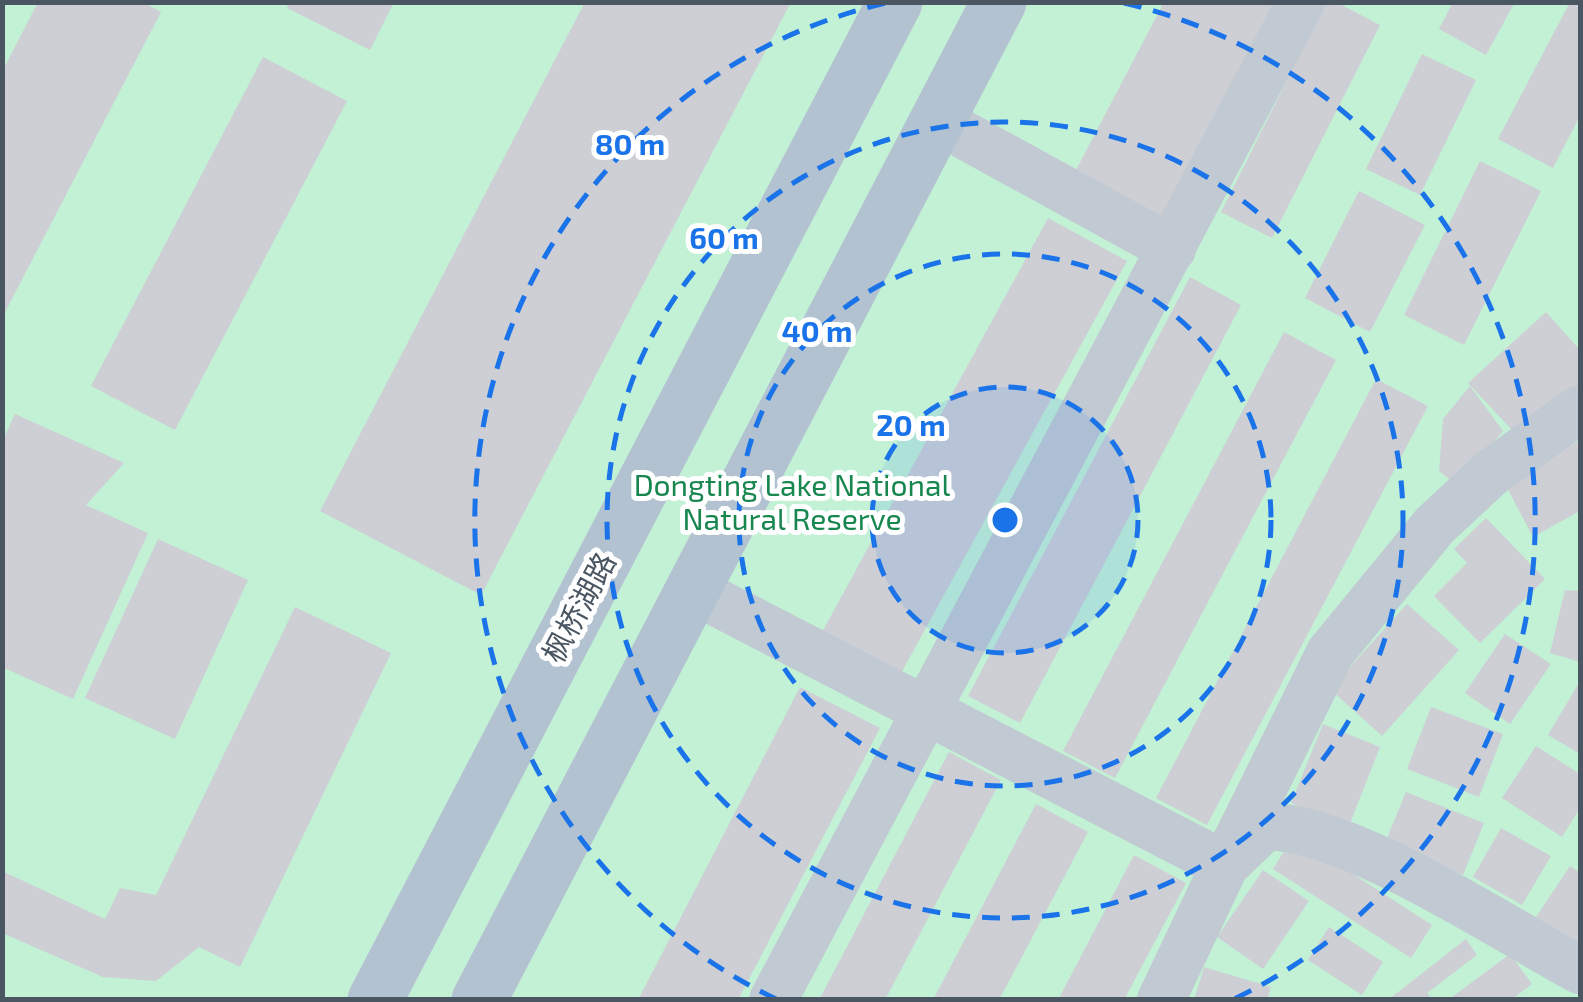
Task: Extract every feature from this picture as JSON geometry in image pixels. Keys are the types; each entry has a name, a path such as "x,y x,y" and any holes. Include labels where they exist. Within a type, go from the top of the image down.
{"main road":[{"name":"枫桥湖路","path":"375,1000 896,2"},
{"path":"480,1000 998,2"}],"street":[{"path":"773,1000 1300,2"},
{"path":"935,119 1172,249"},
{"path":"1161,1000 1330,652 1435,525 1492,473 1580,410"},
{"path":"692,589 1225,865"},
{"path":"1225,865 1266,826 1300,827 1463,902 1580,970"}],"green space":[{"name":"Dongting Lake National Natural Reserve","path":"2,3 1580,3 1580,999 3,999"}],"building":[{"path":"38,2 142,2 161,12 2,318 2,72"},
{"path":"289,2 394,2 370,50 287,8"},
{"path":"585,2 791,2 481,595 320,511"},
{"path":"1164,2 1281,2 1167,220 1075,172"},
{"path":"1326,2 1336,2 1380,25 1272,238 1221,212"},
{"path":"1453,2 1515,2 1486,55 1439,29"},
{"path":"1570,2 1580,2 1580,116 1553,168 1498,139"},
{"path":"1422,54 1476,80 1420,195 1366,169"},
{"path":"263,57 347,101 175,430 91,386"},
{"path":"1480,161 1541,191 1464,345 1404,315"},
{"path":"1359,191 1425,225 1370,332 1305,298"},
{"path":"1048,218 1127,261 899,677 821,634"},
{"path":"1190,277 1241,305 1020,723 968,696"},
{"path":"1546,312 1580,350 1580,397 1527,446 1468,383"},
{"path":"1284,332 1336,360 1115,778 1063,751"},
{"path":"1376,379 1428,406 1207,825 1156,798"},
{"path":"1470,386 1503,431 1458,486 1439,471 1443,419"},
{"path":"15,414 124,463 86,505 148,533 73,699 2,667 2,442"},
{"path":"1580,440 1580,511 1533,537 1504,482"},
{"path":"1486,518 1545,579 1480,643 1434,596 1467,563 1454,549"},
{"path":"158,539 248,580 175,739 85,698"},
{"path":"1565,590 1580,591 1580,662 1550,653"},
{"path":"1407,604 1459,650 1382,736 1330,689"},
{"path":"295,607 391,653 240,967 199,947 156,981 103,977 2,933 2,871 105,919 120,888 156,895"},
{"path":"1505,634 1551,664 1510,724 1465,693"},
{"path":"1580,681 1580,754 1548,735"},
{"path":"800,687 880,728 738,1000 638,1000"},
{"path":"1431,707 1503,734 1479,797 1407,769"},
{"path":"1323,724 1380,747 1349,826 1291,803"},
{"path":"1536,746 1580,774 1580,808 1562,837 1502,798"},
{"path":"949,752 1001,780 885,1000 819,1000"},
{"path":"1406,792 1484,823 1463,875 1385,843"},
{"path":"1036,804 1088,832 999,1000 933,1000"},
{"path":"1501,828 1551,856 1522,905 1473,877"},
{"path":"1314,849 1432,925 1411,958 1273,869 1283,853"},
{"path":"1134,855 1186,883 1124,1000 1058,1000"},
{"path":"1570,866 1580,873 1580,947 1536,917"},
{"path":"1263,870 1309,901 1263,969 1217,937"},
{"path":"1329,927 1383,962 1362,995 1308,960"},
{"path":"1466,939 1477,955 1427,993 1432,1000 1388,1000"},
{"path":"1510,954 1532,984 1511,1000 1448,1000"},
{"path":"1204,967 1271,987 1267,1000 1194,1000"}]}
